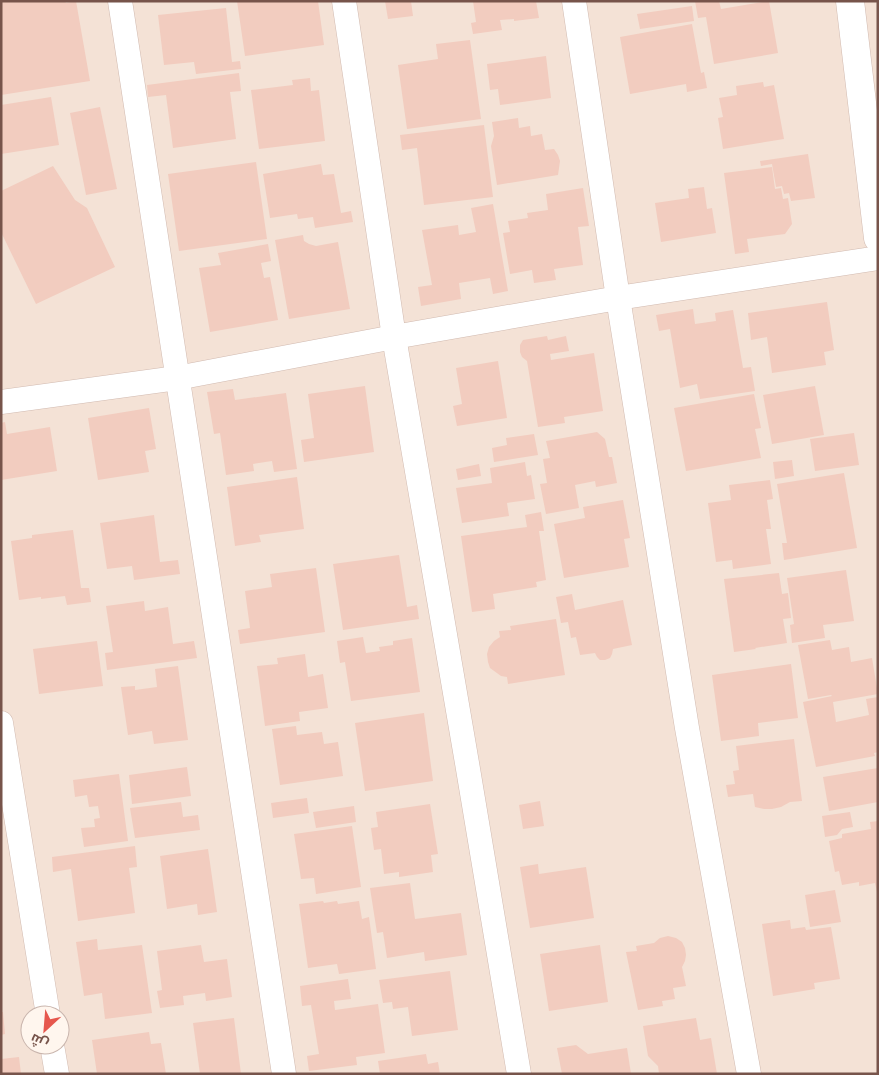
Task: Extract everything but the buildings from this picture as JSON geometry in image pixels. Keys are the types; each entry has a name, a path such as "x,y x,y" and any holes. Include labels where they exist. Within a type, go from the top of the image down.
{"street":[{"path":"120,1 284,1074"},
{"path":"344,1 394,337 519,1074"},
{"path":"574,1 618,298 688,728 749,1074"},
{"path":"850,1 878,238"},
{"path":"1,402 177,378 394,337 618,298 878,258"},
{"path":"1,723 46,1005"},
{"path":"54,1055 57,1074"}],"shaded area":[{"path":"1,1 878,1 878,1074 1,1074"}]}
